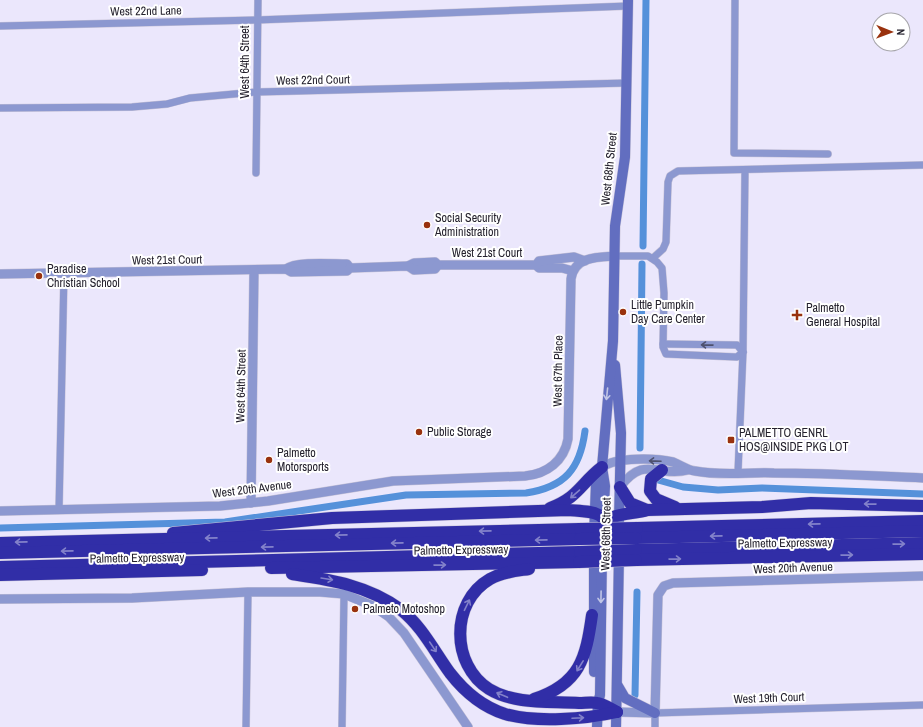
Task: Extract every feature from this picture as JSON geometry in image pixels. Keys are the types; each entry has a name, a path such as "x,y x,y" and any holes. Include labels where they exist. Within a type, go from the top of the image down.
{"highway":[{"path":"541,511 563,503 575,495 590,476 602,467"},
{"path":"662,470 651,479 649,486 651,494 660,501 682,509"},
{"path":"620,487 630,504 647,510"},
{"path":"130,540 191,530 332,518 541,511 602,519 619,515 637,514 647,510 762,507 811,503 923,506"},
{"path":"602,519 619,547"},
{"name":"Palmetto Expressway","path":"0,543 636,533 923,521"},
{"path":"636,533 923,531"},
{"path":"0,553 580,534"},
{"path":"636,555 923,544"},
{"name":"Palmetto Expressway","path":"0,575 261,569 636,555 923,554"},
{"path":"580,557 517,571 490,579 470,598 463,612 460,627 460,642 463,657 478,680 490,689 506,697 529,701 598,703 617,712"},
{"path":"0,567 580,557"},
{"path":"261,569 338,581 366,589 380,596 400,609 418,625 450,672 472,696 500,712 531,718 559,727"},
{"path":"529,701 559,688 572,678 586,653 592,615"},
{"path":"531,718 598,722 617,712"}],"main road":[{"name":"West 68th Street","path":"598,722 598,703 600,695 602,519 596,483 602,467 612,342 616,218 625,157 628,3"},
{"name":"West 68th Street","path":"612,342 621,431 616,727"},
{"name":"West 68th Street","path":"598,703 594,695 592,615 602,519"},
{"path":"617,683 625,698 655,713"}],"street":[{"name":"West 64th Street","path":"256,173 258,0"},
{"path":"735,0 734,153 828,154"},
{"name":"West 22nd Lane","path":"0,26 257,20 628,3"},
{"name":"West 22nd Court","path":"0,108 132,107 167,104 190,98 257,92 627,83"},
{"path":"653,258 663,249 666,242 667,187 669,178 672,174 682,171 923,166"},
{"path":"738,472 743,352 745,170"},
{"path":"614,256 635,255 653,258 660,266 663,275 664,352 668,355 737,357 743,352"},
{"name":"West 21st Court","path":"536,265 539,261 574,257 585,261 614,256"},
{"path":"573,271 578,264 585,261"},
{"name":"West 21st Court","path":"0,274 286,269 291,272 347,271 350,268 408,266 414,270 435,269 438,266 536,265 539,268 562,268 573,271"},
{"name":"West 64th Street","path":"251,503 254,270"},
{"name":"West 67th Place","path":"552,466 563,453 568,439 571,279 573,271"},
{"path":"59,510 64,273"},
{"path":"664,344 737,345 743,352"},
{"path":"602,467 608,462 621,460 670,462 688,470 701,472 923,478"},
{"name":"West 20th Avenue","path":"0,511 214,506 251,503 385,482 530,476 542,473 552,466"},
{"path":"620,487 628,476 638,470 678,472 688,470"},
{"name":"West 20th Avenue","path":"655,713 658,595 664,586 673,583 923,576"},
{"path":"246,727 248,592"},
{"path":"0,599 132,598 248,592 320,592 344,594 373,606 389,617 404,633 468,727"},
{"path":"342,727 344,594"},
{"name":"West 19th Court","path":"617,712 655,713 923,705"},
{"path":"655,713 655,727"}],"waterway":[{"path":"643,246 646,0"},
{"path":"640,448 642,264"},
{"path":"0,528 225,522 406,495 526,493 551,486 568,474 579,456 585,431"},
{"path":"658,480 683,487 718,490 762,488 923,494"},
{"path":"635,695 637,592"}],"place":[{"name":"Social Security Administration","path":"427,225"},
{"name":"Paradise Christian School","path":"39,276"},
{"name":"Little Pumpkin Day Care Center","path":"623,312"},
{"name":"Palmetto General Hospital","path":"797,315"},
{"name":"Public Storage","path":"419,432"},
{"name":"PALMETTO GENRL HOS@INSIDE PKG LOT","path":"731,440"},
{"name":"Palmetto Motorsports","path":"269,460"},
{"name":"Palmeto Motoshop","path":"355,609"}]}
